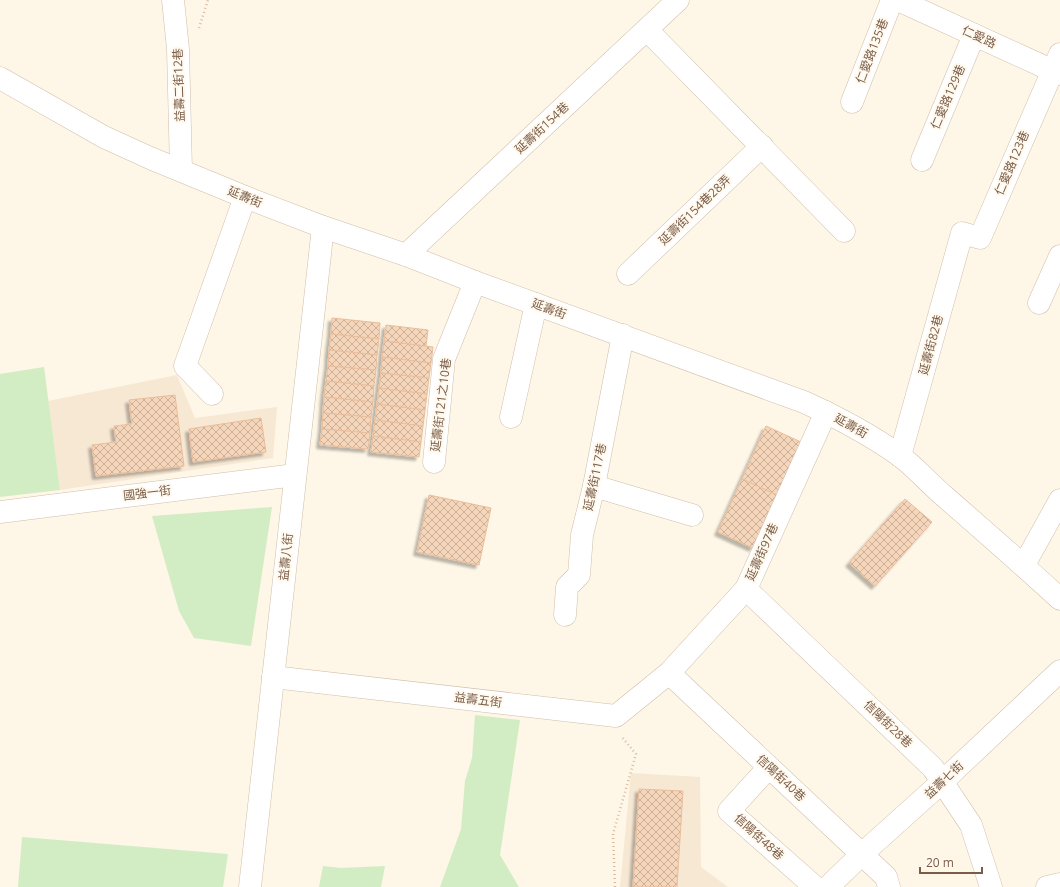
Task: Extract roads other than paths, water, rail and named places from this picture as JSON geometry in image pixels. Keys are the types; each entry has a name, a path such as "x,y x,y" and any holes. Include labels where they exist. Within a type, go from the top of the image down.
{"street":[{"name":"益壽二街12巷","path":"173,0 178,49 181,170"},
{"name":"延壽街154巷","path":"406,255 678,0"},
{"name":"仁愛路135巷","path":"852,102 892,0"},
{"name":"仁愛路","path":"898,0 974,35 1057,66"},
{"path":"647,30 844,231"},
{"name":"仁愛路129巷","path":"922,160 974,35"},
{"name":"仁愛路123巷","path":"962,233 980,238 1057,66"},
{"name":"延壽街","path":"2,85 104,137 150,158 245,197 804,402 826,412 870,436 900,456 1060,599"},
{"name":"延壽街154巷28弄","path":"628,274 762,146"},
{"path":"212,394 185,366 245,197"},
{"name":"益壽八街","path":"250,887 294,475 323,226"},
{"name":"延壽街82巷","path":"900,456 962,233"},
{"path":"1039,303 1060,256"},
{"name":"延壽街121之10巷","path":"434,462 444,359 476,282"},
{"path":"511,418 536,304"},
{"name":"延壽街117巷","path":"565,615 567,587 579,575 582,535 594,486 623,336"},
{"name":"延壽街97巷","path":"669,673 746,589 826,412"},
{"name":"國強一街","path":"0,512 294,475"},
{"path":"594,486 692,515"},
{"path":"1024,566 1060,500"},
{"name":"信陽街28巷","path":"746,589 933,768 971,825 991,887"},
{"name":"益壽七街","path":"828,887 1060,671"},
{"name":"益壽五街","path":"273,676 616,716 669,673"},
{"name":"信陽街40巷","path":"669,673 886,877 889,887"},
{"name":"信陽街48巷","path":"769,768 729,811 815,887"},
{"path":"1047,887 1060,884"}]}
